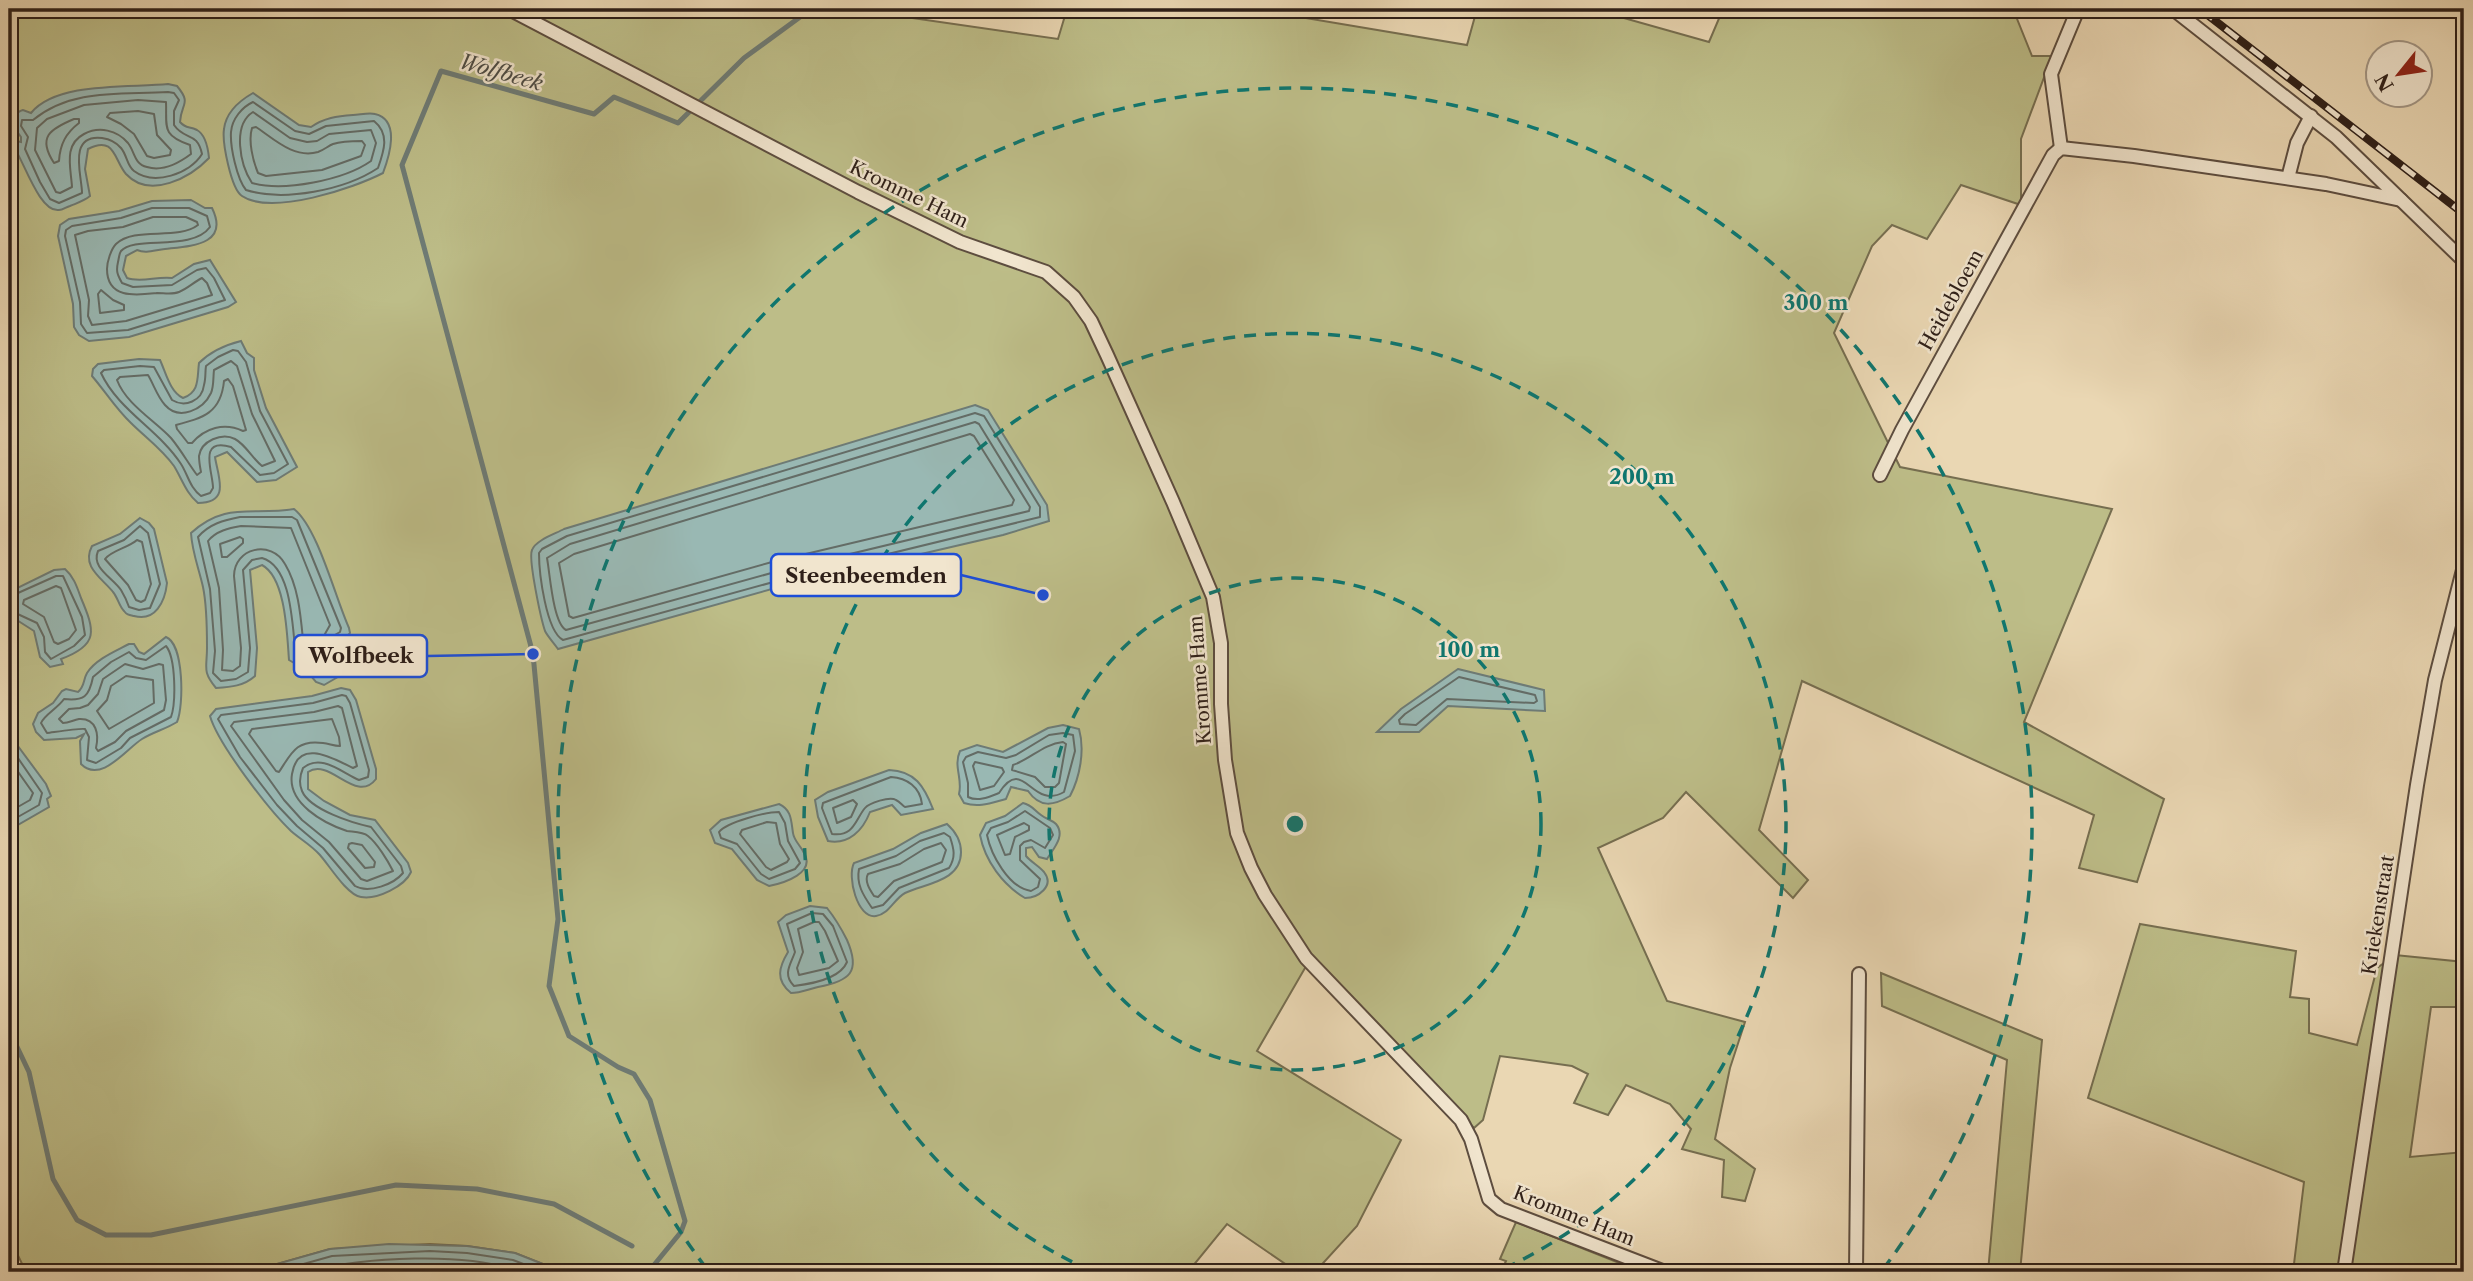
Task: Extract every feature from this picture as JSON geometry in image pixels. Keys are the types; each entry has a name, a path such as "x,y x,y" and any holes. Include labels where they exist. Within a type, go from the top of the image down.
{"street":[{"name":"Kromme Ham","path":"509,9 858,192 960,242 1046,272 1074,297 1091,321 1102,344 1213,597 1221,643 1225,760 1237,833 1265,895 1306,958 1461,1119 1471,1139 1489,1199 1501,1209 1665,1272"},
{"path":"2078,9 2051,74 2061,148 2288,178 2401,200"},
{"path":"2173,9 2311,116 2464,261"},
{"path":"2288,178 2297,143 2311,116"},
{"name":"Heidebloem","path":"1881,475 1902,430 2047,167 2061,148"},
{"name":"Kriekenstraat","path":"2344,1272 2435,680 2464,566"},
{"path":"1856,1272 1859,974"}],"green space":[{"path":"9,9 850,9 1058,39 1067,9 1252,9 1467,45 1477,9 1592,9 1709,42 1723,9 2013,9 2032,56 2052,56 2021,139 2021,205 1961,185 1927,239 1892,225 1872,246 1834,333 1900,467 2112,509 2024,722 2164,799 2137,882 2079,868 2094,815 1802,681 1759,830 1808,880 1793,898 1686,792 1663,818 1598,848 1667,1001 1745,1022 1730,1068 1715,1139 1755,1169 1745,1201 1722,1197 1724,1160 1682,1149 1691,1129 1670,1104 1626,1085 1608,1115 1574,1103 1588,1074 1572,1066 1500,1056 1483,1120 1474,1128 1317,963 1305,968 1257,1051 1401,1140 1357,1226 1315,1272 1297,1272 1227,1224 1188,1272 563,1272 515,1253 430,1244 330,1249 249,1272 26,1272 9,1237"},
{"path":"2140,924 2296,951 2290,997 2309,999 2309,1033 2357,1045 2377,968 2395,955 2464,962 2464,1007 2431,1007 2410,1157 2464,1152 2464,1269 2413,1272 2293,1272 2304,1182 2088,1098"},
{"path":"1881,973 2042,1040 2020,1272 1988,1272 2007,1060 1882,1006"},
{"path":"1516,1222 1642,1272 1501,1272 1506,1261 1500,1259"}],"water":[{"path":"168,84 177,86 185,100 180,122 203,135 209,158 192,172 170,183 147,185 136,182 126,174 109,147 97,145 88,149 85,169 90,196 60,210 52,209 45,203 12,144 12,140 21,142 21,137 13,126 18,112 23,110 31,113 43,103 76,91"},
{"path":"253,93 299,125 311,127 331,118 367,113 383,118 391,131 391,140 383,173 353,186 313,198 273,203 242,196 234,184 228,165 224,129 227,117 234,108"},
{"path":"191,200 205,208 212,208 216,230 212,236 186,247 147,252 137,250 126,256 123,270 127,278 132,279 172,278 194,264 210,260 236,302 228,307 129,337 89,341 79,335 74,327 73,304 58,236 60,225 69,219 119,211 152,201"},
{"path":"241,341 247,353 254,358 254,370 266,408 297,467 276,480 257,482 227,452 215,457 220,480 219,494 208,502 198,503 169,460 126,418 92,376 93,369 98,364 139,359 160,360 172,387 183,398 195,388 199,363 218,349"},
{"path":"975,405 988,410 1047,505 1049,521 1003,535 779,587 558,649 545,631 531,556 534,546 546,538 564,529"},
{"path":"294,509 311,531 349,628 350,633 336,645 350,670 324,685 316,682 306,670 289,660 281,594 270,572 262,565 250,570 257,648 255,676 242,684 216,688 206,669 205,602 191,533 204,523 228,513"},
{"path":"140,518 154,529 167,583 158,609 141,617 125,612 113,592 94,572 89,560 92,546 120,534"},
{"path":"65,569 75,582 86,610 91,628 90,636 82,648 61,659 63,664 50,667 40,657 34,631 9,615 9,592 54,570"},
{"path":"166,637 176,651 181,676 181,703 177,722 142,739 113,763 97,770 81,764 80,741 84,734 76,738 44,740 36,732 33,724 38,713 53,703 62,691 66,689 78,692 87,673 101,660 129,644 134,644 139,652 144,654"},
{"path":"1458,669 1544,690 1545,711 1448,706 1419,732 1377,732 1401,709"},
{"path":"341,688 350,690 356,700 376,769 376,779 368,786 360,787 325,770 316,769 308,772 308,789 350,815 375,820 408,863 411,872 403,882 390,891 375,896 361,897 350,891 317,851 291,831 233,759 210,716 216,709 312,696"},
{"path":"1063,725 1079,729 1082,746 1076,780 1070,796 1047,804 1037,800 1028,791 1011,787 1006,799 980,805 964,803 959,794 957,762 960,751 977,745 1003,752 1048,728"},
{"path":"9,734 46,784 51,796 47,799 49,807 9,830"},
{"path":"889,770 906,773 917,781 933,809 901,815 892,805 870,812 859,830 849,838 836,842 828,841 818,817 815,800 828,792"},
{"path":"1023,803 1054,823 1060,833 1058,842 1047,859 1039,857 1032,847 1026,848 1026,856 1044,872 1048,882 1040,893 1025,898 1009,886 996,871 982,845 980,835 986,823 1005,816"},
{"path":"779,804 789,813 794,836 807,860 806,866 797,876 769,886 757,880 732,849 715,843 710,830 721,820"},
{"path":"947,824 960,844 959,862 955,869 941,880 905,893 881,915 869,915 864,911 855,896 852,877 854,863 893,849 921,833"},
{"path":"810,906 827,908 833,916 847,940 853,960 852,967 850,973 838,982 791,993 783,983 780,973 788,952 778,922 786,915"},
{"path":"389,1244 467,1246 515,1253 563,1272 249,1272 330,1249"}],"waterway":[{"name":"Wolfbeek","path":"654,1265 681,1232 685,1221 650,1100 634,1074 569,1036 549,986 558,919 533,654 402,165 441,71 594,114 614,97 678,123 744,58 811,9"},
{"path":"9,1030 29,1072 53,1179 77,1220 106,1235 151,1235 396,1185 477,1189 554,1204 632,1246"}],"railway":[{"path":"2200,9 2464,214"}],"place":[{"name":"Steenbeemden","path":"1043,595"},
{"name":"Wolfbeek","path":"533,654"}]}
